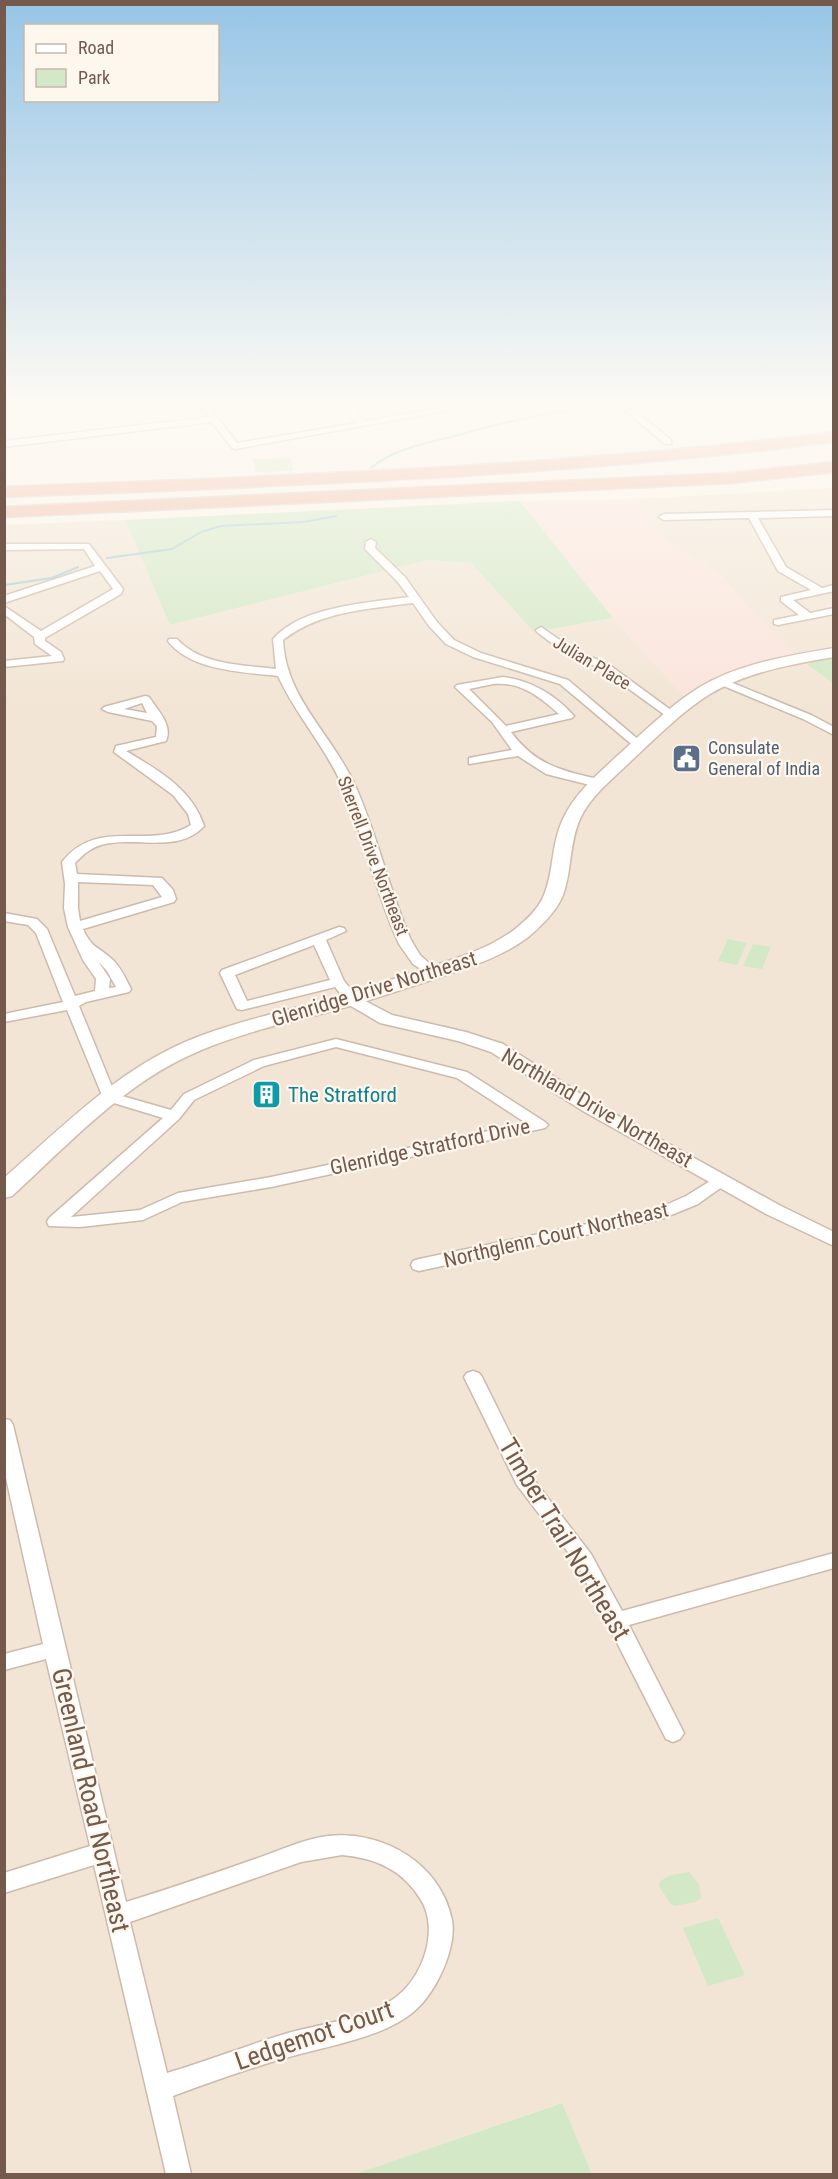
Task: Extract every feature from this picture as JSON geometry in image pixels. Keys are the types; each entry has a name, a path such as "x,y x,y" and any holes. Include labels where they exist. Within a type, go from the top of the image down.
{"highway":[{"path":"4,512 203,503"},
{"path":"4,524 426,503"}],"main road":[{"name":"Glenridge Drive Northeast","path":"4,1191 109,1097 155,1065 201,1042 238,1029 352,999 433,973 497,949 523,932 540,916 554,894 570,819 582,799 673,716 705,691 723,682 769,665 834,652"}],"street":[{"path":"664,518 834,512"},
{"path":"752,515 782,569 820,591"},
{"path":"371,542 370,549 376,557 401,579 433,624 450,642 477,655 564,682 640,746"},
{"path":"4,547 86,546 90,548 95,560 103,567 118,589 117,592 40,636"},
{"path":"4,600 103,567"},
{"path":"808,616 785,598 834,588"},
{"name":"Sherrell Drive Northeast","path":"416,599 311,617 289,628 278,639 276,654 288,687 338,764 351,793 389,903 409,950 418,963 433,973"},
{"path":"4,609 40,636"},
{"path":"778,622 834,611"},
{"name":"Julian Place","path":"541,630 570,652 604,666 673,716"},
{"path":"4,664 59,659 57,654 39,642 40,636"},
{"path":"173,641 187,654 248,669 283,673"},
{"path":"503,730 568,717 549,699 527,686 503,680 461,687 496,720 503,730 520,752 550,771 598,783"},
{"path":"723,682 807,717 834,732"},
{"path":"102,994 103,979 83,946 75,927 71,908 71,878 68,862 75,852 97,840 167,838 189,834 198,826 196,815 165,781 120,752 120,748 162,739 163,726 156,718"},
{"path":"473,761 520,752"},
{"path":"71,878 158,881 166,890 169,899 75,927"},
{"path":"4,917 23,919 38,926 109,1097 174,1116"},
{"path":"338,982 242,1006 227,973 260,963 275,954 339,931"},
{"path":"318,938 338,982 352,999"},
{"path":"4,1018 72,1005 81,999 124,989 116,970 101,956 83,946"},
{"name":"Northland Drive Northeast","path":"352,999 368,1013 386,1020 408,1027 461,1036 495,1048 589,1106 720,1180 834,1240"},
{"name":"Glenridge Stratford Drive","path":"336,1043 462,1075 540,1125 272,1182 178,1198 143,1215 80,1222 55,1222 174,1116 189,1097 259,1064 336,1043"},
{"name":"Northglenn Court Northeast","path":"419,1265 658,1214 693,1200 720,1180"},
{"name":"Timber Trail Northeast","path":"473,1377 524,1480 541,1506 584,1559 673,1733"},
{"name":"Greenland Road Northeast","path":"4,1425 54,1649 179,2175"},
{"path":"617,1620 834,1560"},
{"path":"4,1662 54,1649"},
{"name":"Ledgemot Court","path":"118,1915 283,1859 336,1846 387,1854 405,1863 428,1889 438,1910 442,1929 440,1950 431,1970 413,1996 400,2008 374,2020 272,2050 159,2088"},
{"path":"4,1882 103,1852"}],"shaded area":[{"path":"521,503 640,503 655,528 665,538 721,575 742,600 800,659 686,698 613,618"},
{"path":"640,503 833,503 833,655 800,659 834,683 833,2174 592,2174 561,2103 355,2174 5,2174 4,525 125,520 170,625 427,560 471,563 534,632 613,618 686,698 742,600 721,575 665,538 655,528"}],"green space":[{"path":"521,503 613,618 534,632 471,563 427,560 170,625 125,520"},
{"path":"833,655 833,683 800,659"},
{"path":"728,939 747,943 737,965 718,961"},
{"path":"753,944 771,947 762,969 743,966"},
{"path":"689,1872 699,1884 701,1898 695,1902 675,1906 670,1903 659,1886 660,1881 671,1875"},
{"path":"718,1918 745,1975 708,1986 683,1928"},
{"path":"562,2103 592,2174 355,2174"}],"waterway":[{"path":"107,558 172,549 201,532 221,526 303,522 336,516"},
{"path":"4,585 52,578 78,567"}],"place":[{"name":"Consulate General of India","path":"687,758"},
{"name":"The Stratford","path":"267,1095"}]}
